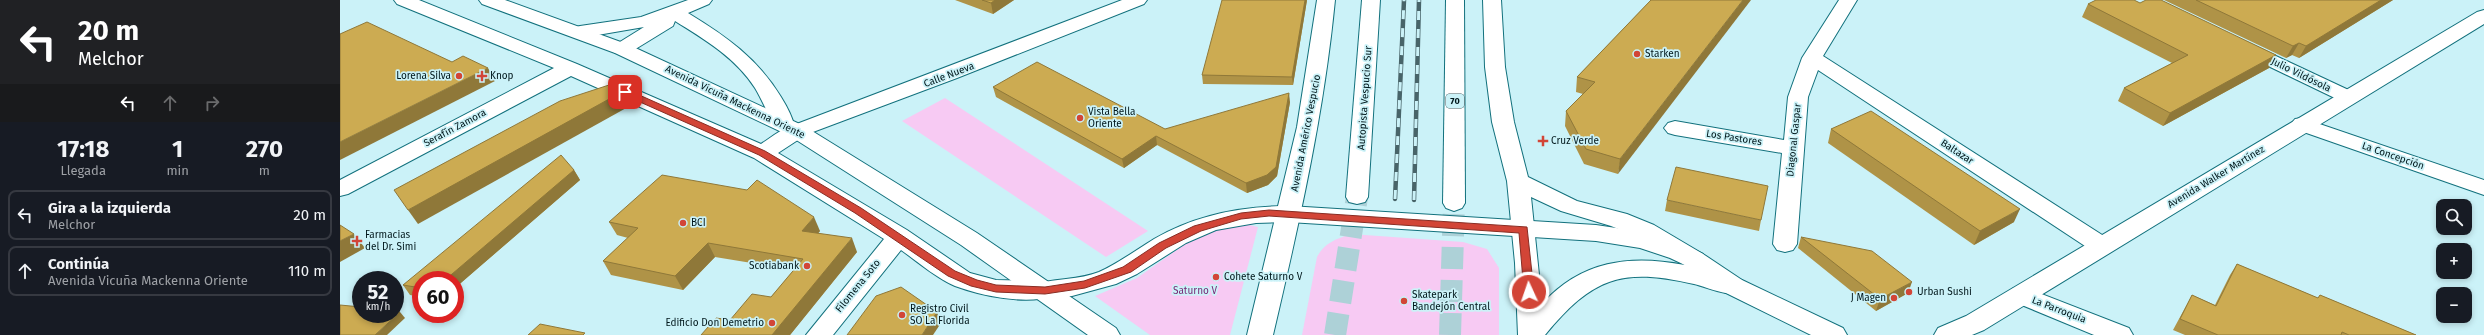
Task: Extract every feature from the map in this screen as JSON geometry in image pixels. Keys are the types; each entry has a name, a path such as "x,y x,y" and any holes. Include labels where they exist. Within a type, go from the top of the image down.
{"main road":[{"path":"403,0 570,68 687,118 762,153 899,236 951,273 974,283 996,289 1045,290 1085,285 1115,275 1183,234 1212,223 1241,216 1289,214 1524,230 1576,231 1622,236 1662,247 1695,260"},
{"name":"Avenida Vicuña Mackenna Oriente","path":"488,0 580,32 622,49 791,128 905,197 1045,290 1096,332"},
{"path":"622,49 654,31 676,14 703,0"},
{"name":"Calle Nueva","path":"762,153 791,128 950,74 1138,0"},
{"name":"Avenida Américo Vespucio","path":"1260,335 1289,214 1312,105 1326,0"},
{"name":"Autopista Vespucio Sur","path":"1358,196 1371,0"},
{"name":"70","path":"1454,203 1455,0"},
{"path":"1492,0 1495,67 1502,116 1518,181 1524,230 1531,334"},
{"name":"Diagonal Gaspar","path":"1785,244 1792,148 1798,97 1812,58 1848,0"},
{"path":"580,32 628,26 676,14 712,35 749,64 791,128"},
{"name":"Avenida Walker Martínez","path":"1947,335 1975,322 2021,295 2302,124 2484,16"},
{"name":"Julio Vildósola","path":"2232,42 2348,98"},
{"name":"Baltazar","path":"1812,58 2102,246"},
{"name":"Serafín Zamora","path":"340,189 570,68"},
{"name":"La Concepción","path":"2302,124 2484,188"},
{"name":"Los Pastores","path":"1675,128 1792,148"},
{"path":"1518,181 1559,202 1646,231 1695,260 1733,286 1834,335"},
{"name":"Filomena Soto","path":"818,335 899,236"},
{"path":"1531,334 1556,305 1575,288 1598,276 1614,271 1632,269 1676,273 1733,286"},
{"name":"La Parroquia","path":"2021,295 2086,319 2120,335"}],"green space":[{"path":"945,98 1148,231 1106,257 902,121"},
{"name":"Saturno V","path":"1245,224 1258,227 1230,335 1150,335 1095,296 1137,278 1188,242 1221,228"},
{"name":"Skatepark Bandejón Central","path":"1351,234 1463,242 1487,249 1499,268 1499,335 1302,335 1317,257 1327,245 1335,240"}],"building":[{"path":"982,0 995,0 991,3"},
{"path":"1222,0 1305,0 1292,77 1202,75"},
{"path":"1651,0 1743,0 1620,159 1586,149 1566,111 1595,82 1577,77"},
{"path":"2096,0 2134,0 2140,3 2146,0 2161,0 2276,55 2170,113 2124,88 2188,55 2088,4"},
{"path":"2196,0 2381,0 2306,46 2299,43 2293,46"},
{"path":"367,22 452,62 463,56 488,68 340,142 340,34"},
{"path":"1037,62 1165,129 1289,93 1276,167 1267,175 1246,183 1156,136 1122,159 993,87"},
{"path":"609,85 619,89 620,93 408,210 394,190 560,101"},
{"path":"1871,111 2020,209 1980,231 1831,129"},
{"path":"561,155 574,170 456,271 420,271"},
{"path":"1676,167 1768,186 1761,220 1667,200"},
{"path":"662,175 747,190 757,180 814,217 802,231 852,238 772,335 701,335 716,318 730,320 752,294 771,297 803,259 708,243 675,276 603,261 638,228 609,222"},
{"path":"340,225 354,234 340,241"},
{"path":"1801,237 1872,251 1912,282 1880,299"},
{"path":"2237,264 2318,298 2320,295 2416,335 2349,335 2342,332 2341,335 2218,335 2180,319 2192,295 2216,306"},
{"path":"412,278 412,286 404,284"},
{"name":"Registro Civil SO La Florida","path":"901,287 937,312 922,335 847,335 876,296"},
{"path":"340,305 352,306 352,323 388,323 375,335 340,335"},
{"path":"540,324 585,333 583,335 528,335"}],"tunnel":[{"path":"1335,335 1357,197"},
{"path":"1450,335 1454,203"}],"railway":[{"path":"1395,199 1404,0"},
{"path":"1414,200 1419,0"}],"place":[{"name":"Starken","path":"1637,54"},
{"name":"Lorena Silva","path":"459,76"},
{"name":"Knop","path":"482,76"},
{"name":"Vista Bella Oriente","path":"1080,118"},
{"name":"Cruz Verde","path":"1543,141"},
{"name":"BCI","path":"683,223"},
{"name":"Farmacias del Dr. Simi","path":"357,241"},
{"name":"Scotiabank","path":"807,266"},
{"name":"Cohete Saturno V","path":"1216,277"},
{"name":"Urban Sushi","path":"1909,292"},
{"name":"J Magen","path":"1894,298"},
{"name":"Skatepark Bandejón Central","path":"1404,301"},
{"name":"Registro Civil SO La Florida","path":"902,315"},
{"name":"Edificio Don Demetrio","path":"772,323"}],"route":[{"path":"625,92 687,118 762,153 899,236 951,273 962,279 996,289 1020,291 1045,290 1085,285 1115,275 1127,269 1162,246 1197,228 1241,216 1269,213 1524,230 1529,292"}]}
